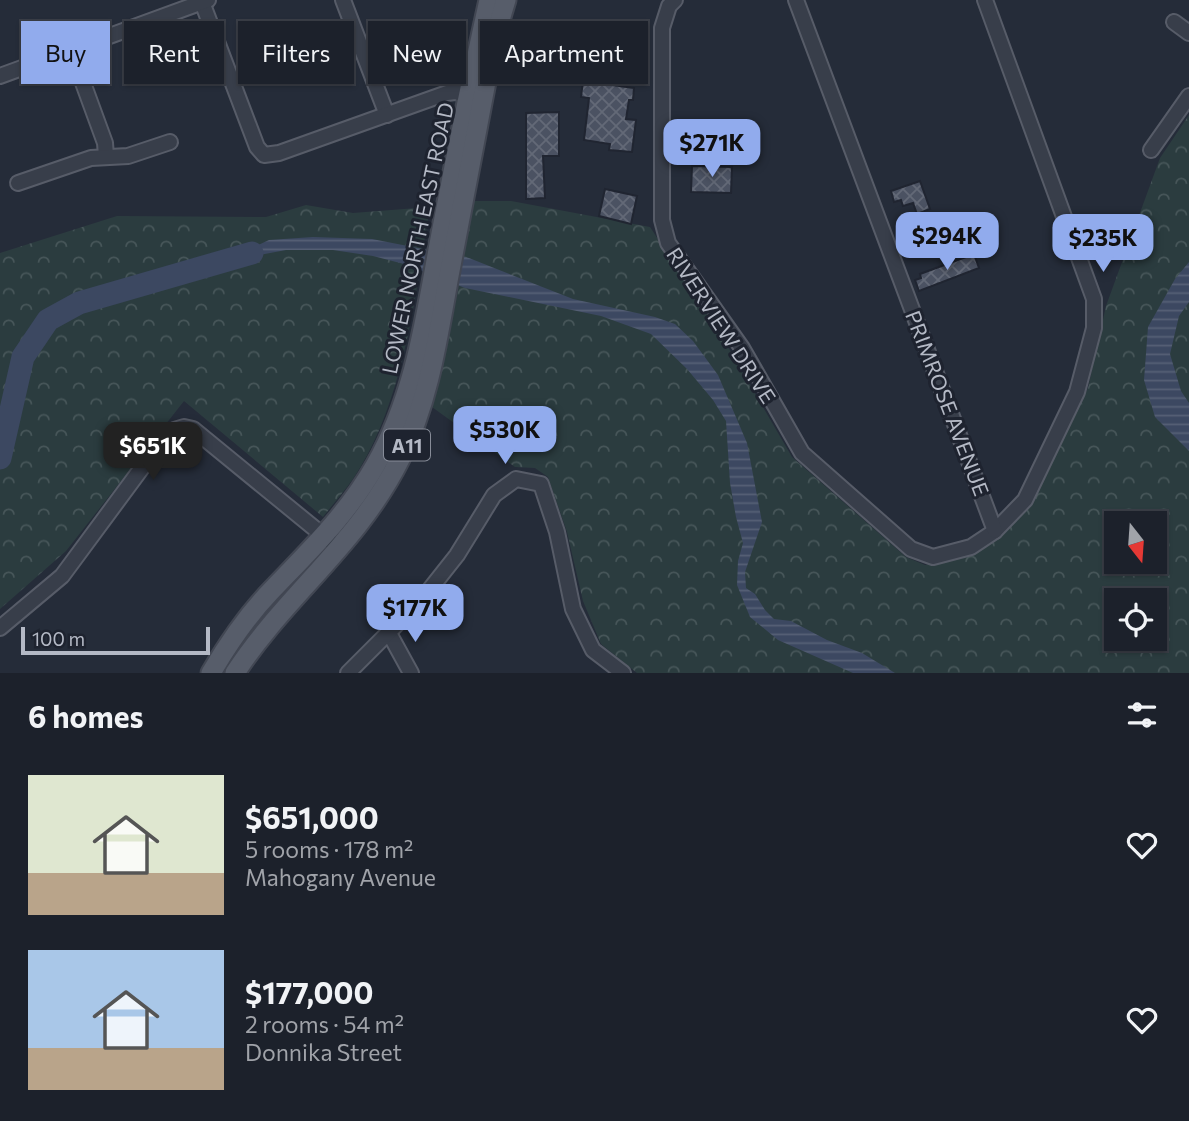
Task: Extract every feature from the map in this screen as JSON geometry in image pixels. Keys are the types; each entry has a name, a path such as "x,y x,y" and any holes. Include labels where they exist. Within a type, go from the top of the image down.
{"main road":[{"name":"LOWER NORTH EAST ROAD","path":"235,673 272,623 340,550 379,497 406,448 432,374 433,321 476,97 489,0"},
{"name":"LOWER NORTH EAST ROAD","path":"476,97 506,0"},
{"name":"LOWER NORTH EAST ROAD","path":"211,673 259,605 324,536 361,489 386,445 433,321"}],"street":[{"path":"344,0 387,116"},
{"name":"RIVERVIEW DRIVE","path":"675,0 669,6 662,28 662,220 668,243 742,348 802,453 911,549 933,557 971,547 995,531 1025,500 1077,392 1094,328 1094,299 985,0"},
{"name":"PRIMROSE AVENUE","path":"796,0 995,531"},
{"path":"110,36 205,1 257,148 264,155 279,153 451,92 476,97"},
{"path":"1174,22 1189,33"},
{"path":"0,76 21,68"},
{"path":"83,84 105,143 106,156"},
{"path":"1152,150 1189,96"},
{"path":"18,183 91,158 128,156 170,142"},
{"path":"0,628 62,576 147,461 174,430 184,427 193,429 340,550"},
{"path":"348,673 423,598 457,555 494,495 516,480 541,484 557,532 573,609 593,650 623,673"},
{"path":"388,633 411,673"}],"green space":[{"path":"1189,115 1189,673 637,673 601,644 583,601 567,532 548,477 535,468 515,467 432,407 454,311 473,201 511,201 650,227 721,335 792,457 906,557 925,565 972,555 999,537 1027,508 1088,388 1106,306 1160,158"},
{"path":"306,205 353,213 430,207 412,312 396,383 370,449 350,484 323,517 184,401 66,551 0,609 0,253 117,216 266,217"}],"water":[{"path":"313,237 372,239 469,258 573,299 675,324 693,341 718,375 747,443 762,522 745,572 746,588 755,594 774,619 791,621 827,640 862,653 895,673 853,673 778,640 750,617 737,585 738,561 743,543 730,483 726,421 713,400 687,369 651,334 601,316 465,288 404,264 373,256 333,250 286,250 222,262 269,240"},
{"path":"1189,262 1189,302 1179,316 1170,354 1181,391 1189,403 1189,451 1155,417 1144,380 1148,327 1175,279"}],"building":[{"path":"583,84 634,88 626,119 636,120 632,152 609,150 610,144 584,140 589,98 581,97"},
{"path":"559,112 559,156 543,156 545,198 526,199 526,113"},
{"path":"692,166 732,167 731,193 691,192"},
{"path":"920,181 930,209 917,214 913,203 903,206 901,200 894,202 891,191"},
{"path":"605,189 637,196 631,224 599,216"},
{"path":"974,254 979,268 919,291 915,280 921,278 920,274"}],"waterway":[{"path":"0,458 23,357 48,320 79,303 252,253"}]}
